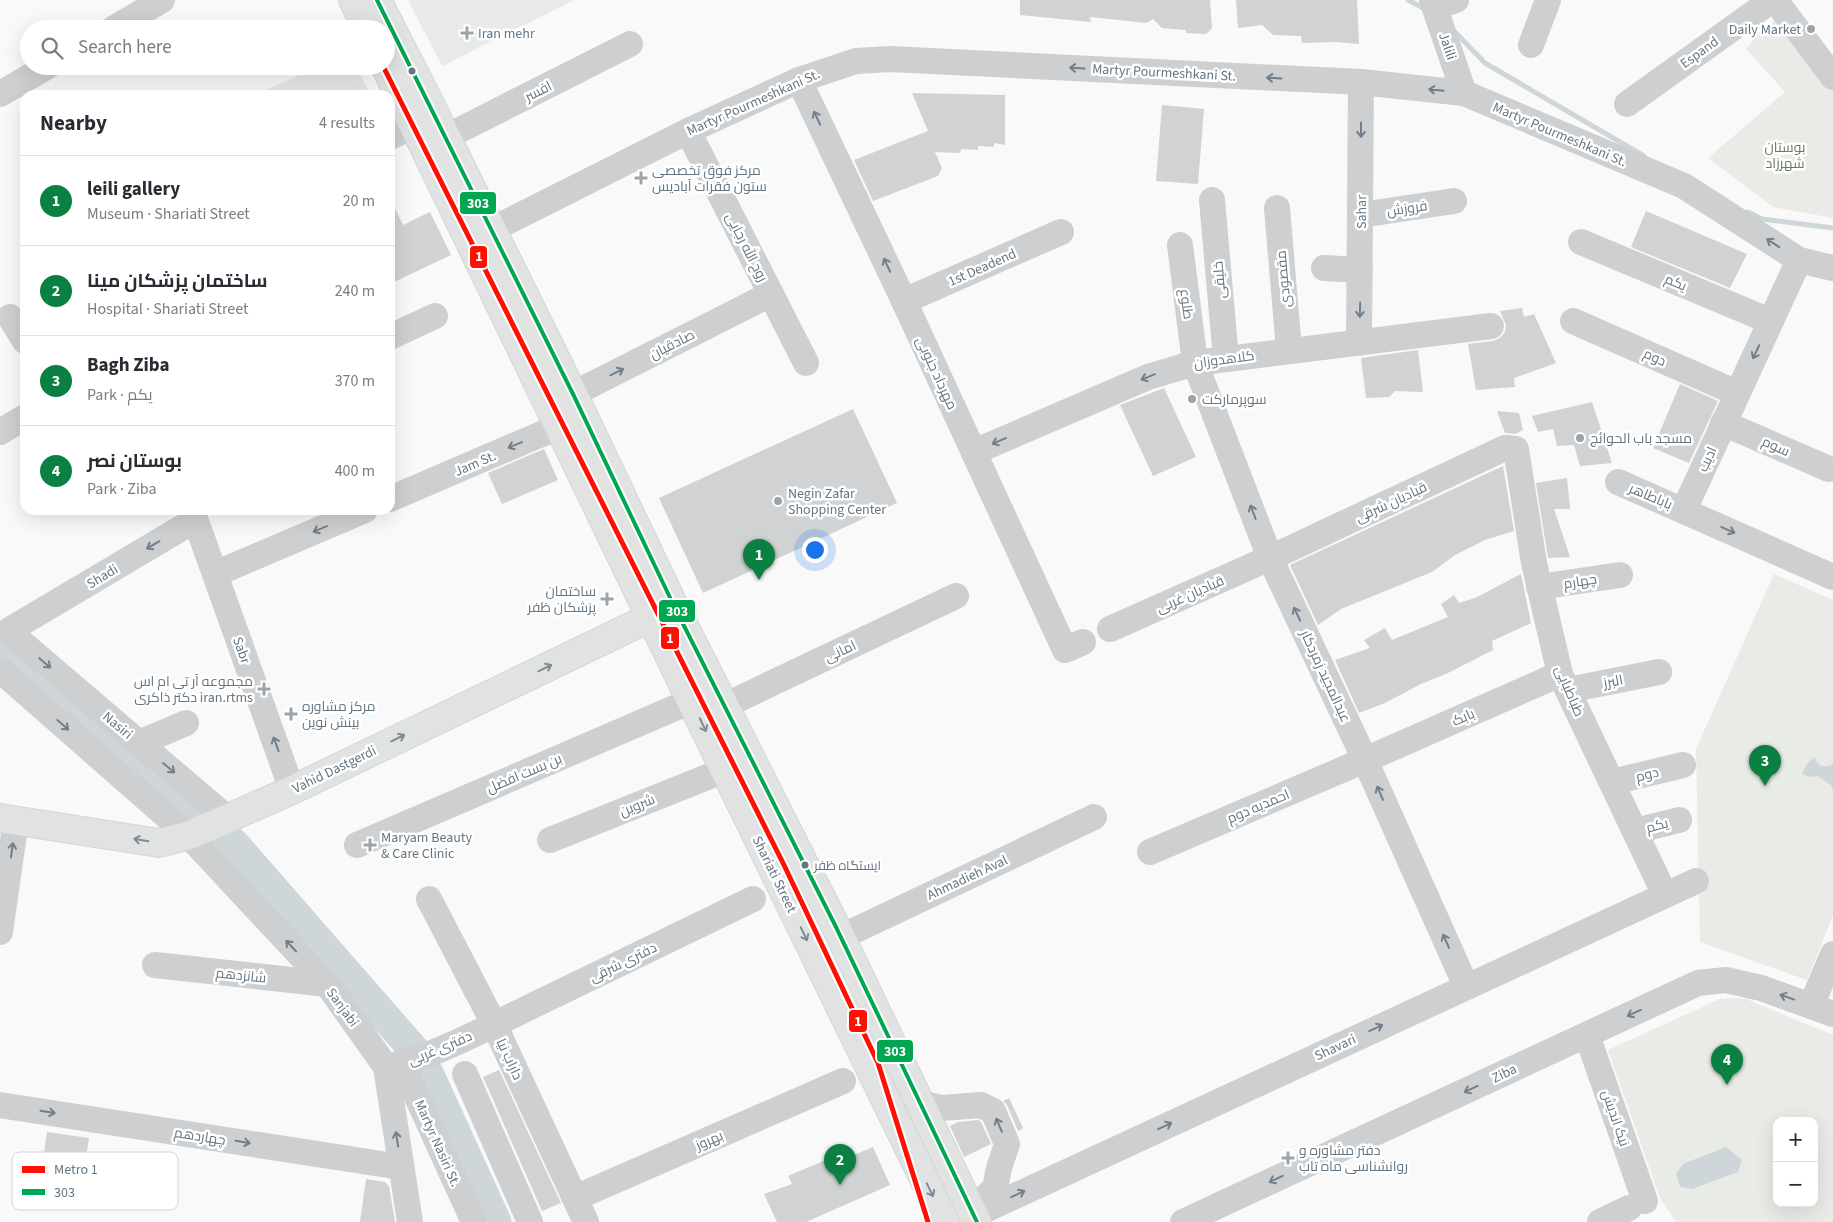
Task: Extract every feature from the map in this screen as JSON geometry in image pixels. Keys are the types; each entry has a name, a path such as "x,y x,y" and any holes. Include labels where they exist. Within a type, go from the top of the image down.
{"main road":[{"path":"353,0 363,20"},
{"name":"Shariati Street","path":"377,0 387,20"},
{"name":"Shariati Street","path":"395,36 573,394 662,621 691,701 945,1222"},
{"name":"Shariati Street","path":"387,75 391,90"},
{"name":"Shariati Street","path":"395,104 402,131 662,621 724,706 841,937 918,1102 976,1218"},
{"name":"Vahid Dastgerdi","path":"8,819 158,843 208,827 292,790 611,637 662,621"},
{"path":"764,852 792,840"}],"street":[{"path":"128,20 162,0"},
{"path":"1532,45 1548,0"},
{"path":"1773,0 1833,77"},
{"name":"Espand","path":"1627,104 1773,0"},
{"name":"Jalili","path":"1441,2 1464,92"},
{"name":"افسر","path":"446,137 630,44"},
{"name":"Martyr Pourmeshkani St.","path":"491,230 688,131 799,80 856,61 890,59 1361,82 1464,92 1684,186 1799,260 1833,268"},
{"path":"0,94 33,75"},
{"name":"مهرداد جنوبی","path":"799,80 904,301 1065,650 1083,642"},
{"name":"Sahar","path":"1359,343 1361,82"},
{"name":"روح الله رجایی","path":"688,131 806,363"},
{"name":"خلیقی","path":"1212,200 1226,359"},
{"name":"فروزش","path":"1361,215 1454,201"},
{"name":"مقصودی","path":"1277,208 1289,350"},
{"name":"1st Deadend","path":"904,301 1060,232"},
{"name":"یکم","path":"1581,242 1770,321"},
{"name":"طلوع","path":"1180,245 1195,363"},
{"name":"ادیب","path":"1684,510 1799,260"},
{"path":"1324,268 1360,270"},
{"name":"صادقیان","path":"573,394 771,294"},
{"path":"395,335 435,316"},
{"path":"10,317 20,333"},
{"name":"دوم","path":"1573,321 1738,392"},
{"name":"کلاهدوزان","path":"974,452 1148,377 1195,363 1491,326"},
{"name":"عبدالمجید زمردکار","path":"1195,363 1270,558 1365,760 1466,986"},
{"name":"سوم","path":"1723,423 1829,469"},
{"name":"Jam St.","path":"395,497 560,426"},
{"name":"قبادیان شرقی","path":"1270,558 1505,448 1511,448"},
{"name":"طباطبایی","path":"1511,448 1516,449 1534,563 1564,682 1665,895"},
{"name":"باباطاهر","path":"1618,482 1684,510"},
{"path":"1684,510 1833,577"},
{"name":"Sabr","path":"193,515 292,790"},
{"name":"Shadi","path":"8,631 193,515"},
{"path":"215,574 353,515"},
{"name":"قبادیان غربی","path":"1110,629 1270,558"},
{"name":"چهارم","path":"1540,588 1620,575"},
{"name":"امانی","path":"724,706 956,596"},
{"name":"Nasiri","path":"8,631 139,743 208,827"},
{"path":"0,670 208,827"},
{"name":"البرز","path":"1564,682 1659,672"},
{"name":"بابک","path":"1365,760 1564,682"},
{"name":"بن بست افضل","path":"357,845 691,701"},
{"path":"139,743 186,723"},
{"name":"احمدیه دوم","path":"1150,852 1365,760"},
{"name":"دوم","path":"1612,782 1683,765"},
{"name":"شروین","path":"550,840 725,770"},
{"name":"Ahmadieh Aval","path":"841,937 1094,817"},
{"path":"0,932 8,819"},
{"name":"یکم","path":"1635,831 1678,820"},
{"name":"Sanjabi","path":"208,827 327,984 394,1065 401,1166 410,1222"},
{"name":"Shavari","path":"976,1218 1466,986 1696,881"},
{"name":"داراب نیا","path":"429,899 494,1024 586,1222"},
{"name":"دفتری شرقی","path":"494,1024 753,899"},
{"path":"1822,1010 1833,954"},
{"name":"شانزدهم","path":"155,966 327,984"},
{"name":"Ziba","path":"1183,1222 1698,983 1726,980 1761,988 1822,1010"},
{"name":"دفتری غربی","path":"394,1065 434,1052 494,1024"},
{"name":"نیک اندیش","path":"1587,1035 1637,1205 1600,1222"},
{"name":"Martyr Nasiri St.","path":"394,1065 474,1222"},
{"path":"465,1074 530,1222"},
{"name":"بهروز","path":"575,1198 842,1081"},
{"path":"918,1102 941,1108 981,1105 993,1111 1007,1144 995,1188 981,1202 976,1218"},
{"name":"چهاردهم","path":"0,1105 401,1166"}],"shaded area":[{"name":"Iran mehr","path":"408,0 574,0 442,66"},
{"path":"299,75 361,75 368,90 266,90"},
{"path":"1815,757 1821,766 1833,764 1833,791 1831,785 1818,776 1810,777 1802,774 1807,764"},
{"path":"1726,1147 1742,1160 1738,1172 1692,1189 1680,1187 1676,1174 1683,1164"}],"green space":[{"name":"بوستان شهرزاد","path":"1780,16 1833,90 1833,218 1773,207 1708,158 1785,92 1746,49 1761,31"},
{"path":"1774,574 1833,600 1833,915 1807,980 1700,942 1696,749"},
{"path":"1734,998 1746,999 1833,1035 1833,1222 1676,1222 1660,1198 1608,1050 1720,999"}],"building":[{"path":"1020,0 1210,0 1212,28 1206,34 1186,33 1186,30 1162,28 1153,19 1147,23 1090,17 1091,22 1020,15"},
{"path":"1236,0 1357,0 1359,44 1335,42 1302,43 1301,36 1273,35 1262,25 1238,28"},
{"path":"912,93 1005,95 1005,145 994,143 994,147 978,146 978,150 961,149 960,153 935,152 942,168 938,176 873,201 854,160 928,131"},
{"path":"1162,105 1204,109 1198,184 1156,181"},
{"path":"395,208 403,225 430,212 451,255 395,282"},
{"path":"1646,211 1747,254 1730,288 1631,247"},
{"path":"1522,308 1524,317 1534,314 1556,363 1514,378 1515,387 1476,390 1468,344 1493,341 1500,338 1505,332 1506,325 1500,311"},
{"path":"1418,350 1423,392 1395,391 1389,397 1366,398 1361,358"},
{"path":"1680,384 1718,401 1689,463 1653,448"},
{"path":"1164,388 1196,457 1153,476 1120,405"},
{"name":"مسجد باب الحوائج","path":"1592,402 1612,463 1580,466 1574,445 1557,446 1553,429 1538,432 1532,416"},
{"name":"Negin Zafar Shopping Center","path":"853,409 897,503 703,593 659,498"},
{"path":"1497,411 1519,413 1523,430 1515,434 1505,433"},
{"path":"544,449 558,480 502,504 488,473"},
{"path":"1503,466 1514,531 1485,540 1455,555 1432,572 1341,609 1318,625 1290,565"},
{"path":"1567,478 1570,509 1554,509 1570,557 1548,558 1536,483"},
{"path":"1521,574 1531,623 1492,641 1493,650 1385,703 1359,713 1335,660 1370,648 1364,640 1385,628 1392,640 1448,617 1441,604 1454,595 1459,603 1475,598"},
{"path":"499,1070 561,1203 542,1211 483,1077"},
{"path":"1009,1098 1023,1128 1018,1131 1007,1105 1003,1101"},
{"path":"978,1120 981,1122 991,1144 964,1157 950,1126 958,1122"},
{"path":"47,1132 89,1138 87,1152 44,1152"},
{"path":"873,1147 890,1185 806,1222 777,1222 764,1194 792,1184 788,1176 840,1154 842,1160"},
{"path":"366,1179 385,1182 389,1186 395,1222 360,1222"}],"waterway":[{"path":"1408,0 1425,9"},
{"path":"1454,31 1485,63 1644,156"},
{"path":"1748,212 1762,219 1833,228"},
{"path":"0,648 235,845 414,1050 429,1075 496,1222"}],"metro line":[{"name":"1","path":"388,75 784,865 878,1063 928,1222"}],"transit line":[{"name":"303","path":"377,0 387,20"},
{"name":"303","path":"395,36 573,394 674,606 835,925 977,1222"}],"place":[{"name":"Daily Market","path":"1811,29"},
{"name":"Iran mehr","path":"467,33"},
{"name":"مرکز فوق تخصصی ستون فقرات آبادیس","path":"641,178"},
{"name":"سوپرمارکت","path":"1192,399"},
{"name":"مسجد باب الحوائج","path":"1580,438"},
{"name":"Negin Zafar Shopping Center","path":"778,501"},
{"name":"leili gallery","path":"759,580"},
{"name":"ساختمان پزشکان ظفر","path":"607,599"},
{"name":"مجموعه آر تی ام اس دکتر ذاکری iran.rtms","path":"264,689"},
{"name":"مرکز مشاوره بینش نوین","path":"291,714"},
{"name":"Bagh Ziba","path":"1765,786"},
{"name":"Maryam Beauty & Care Clinic","path":"370,845"},
{"name":"ایستگاه ظفر","path":"805,865"},
{"name":"بوستان نصر","path":"1727,1085"},
{"name":"دفتر مشاوره و روانشناسی ماه تاب","path":"1288,1158"},
{"name":"ساختمان پزشكان مينا","path":"840,1185"}]}
